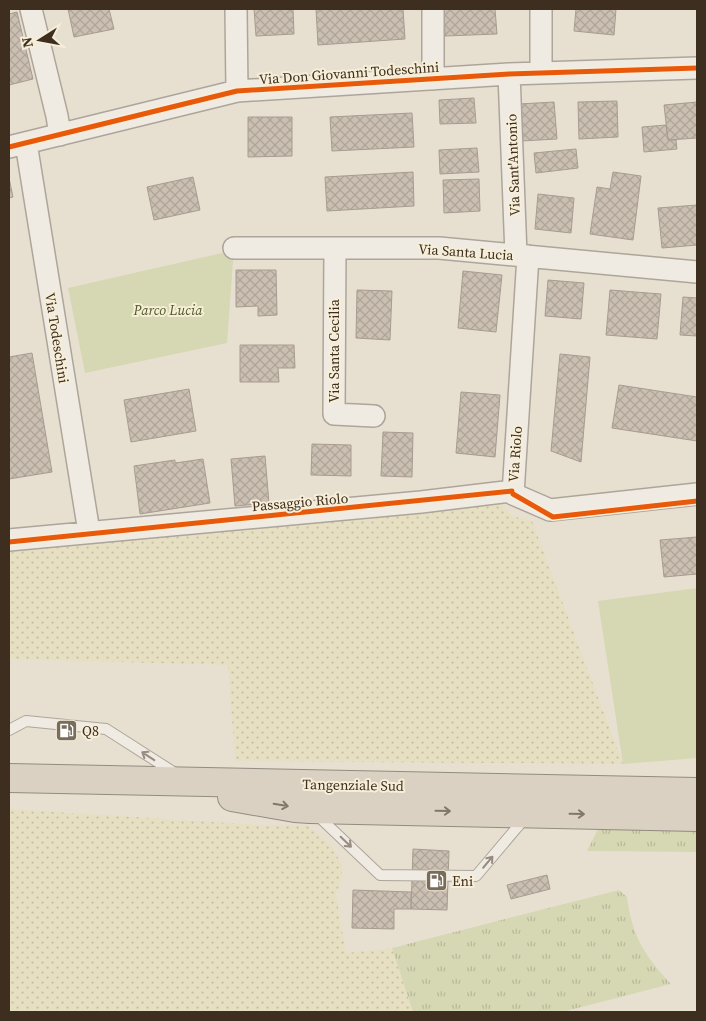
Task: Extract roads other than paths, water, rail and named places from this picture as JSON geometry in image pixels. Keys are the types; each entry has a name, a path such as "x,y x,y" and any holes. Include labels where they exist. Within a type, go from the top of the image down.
{"highway":[{"name":"Tangenziale Sud","path":"9,778 697,792"},
{"path":"112,779 310,809 697,817"}],"street":[{"path":"31,9 58,116 60,134"},
{"path":"236,9 237,92"},
{"path":"433,9 433,79"},
{"path":"541,73 542,9"},
{"name":"Via Don Giovanni Todeschini","path":"17,145 237,92 510,74 697,68"},
{"name":"Via Sant'Antonio","path":"510,74 522,256"},
{"name":"Via Todeschini","path":"17,145 89,532"},
{"name":"Via Santa Lucia","path":"234,248 439,248 697,272"},
{"name":"Via Santa Cecilia","path":"335,248 334,414 374,416"},
{"name":"Via Riolo","path":"522,256 513,494 550,510 697,494"},
{"name":"Passaggio Riolo","path":"9,540 421,502 512,491"}],"lane":[{"path":"9,730 26,721 106,729 189,782"},
{"path":"310,809 380,875 476,876 528,813"}],"place":[{"name":"Q8","path":"66,731"},
{"name":"Eni","path":"436,881"}],"park label":[{"name":"Parco Lucia","path":"168,310"}]}
